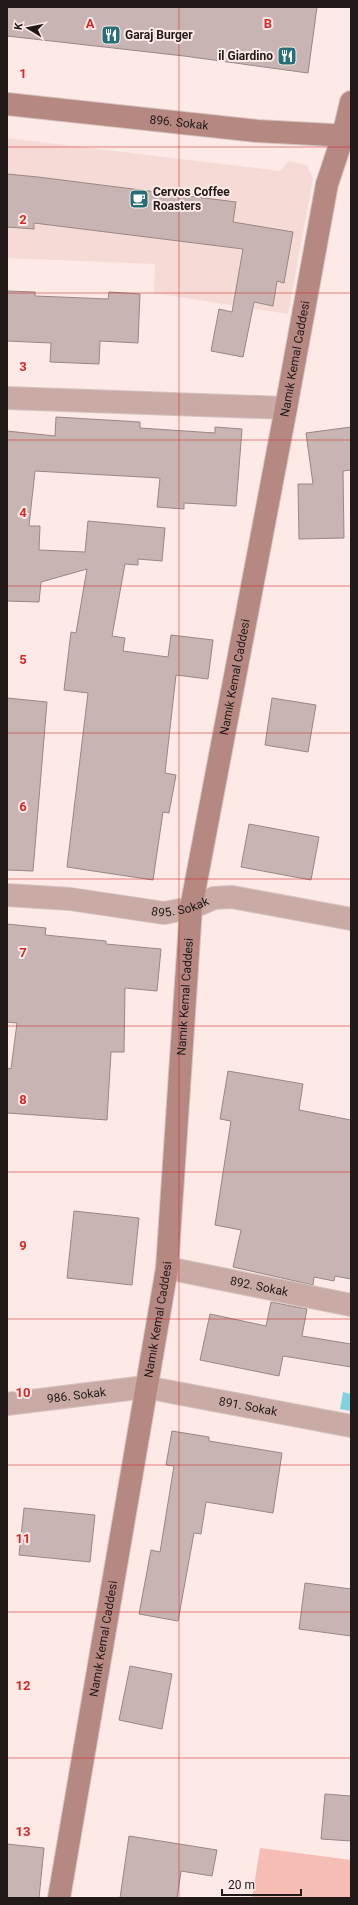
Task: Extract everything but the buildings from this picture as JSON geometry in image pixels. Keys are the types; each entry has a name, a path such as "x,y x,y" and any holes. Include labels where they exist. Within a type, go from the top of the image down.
{"street":[{"name":"Namık Kemal Caddesi","path":"59,1898 145,1387 167,1268 191,908 327,184 347,136 351,102"},
{"name":"896. Sokak","path":"7,104 249,130 347,136"},
{"path":"7,398 286,408"},
{"name":"895. Sokak","path":"7,895 70,899 164,913 191,908 214,898 232,897 351,919"},
{"name":"892. Sokak","path":"167,1268 351,1305"},
{"name":"986. Sokak","path":"7,1404 145,1387"},
{"name":"891. Sokak","path":"145,1387 351,1426"}],"shaded area":[{"path":"7,138 280,171 289,161 307,165 313,179 288,314 154,293 155,264 7,258"},
{"path":"260,1848 351,1860 351,1898 252,1898"}],"water":[{"path":"343,1392 351,1394 351,1411 340,1409"}],"place":[{"name":"Garaj Burger","path":"111,35"},
{"name":"il Giardino","path":"287,56"},
{"name":"Cervos Coffee Roasters","path":"139,199"}]}
